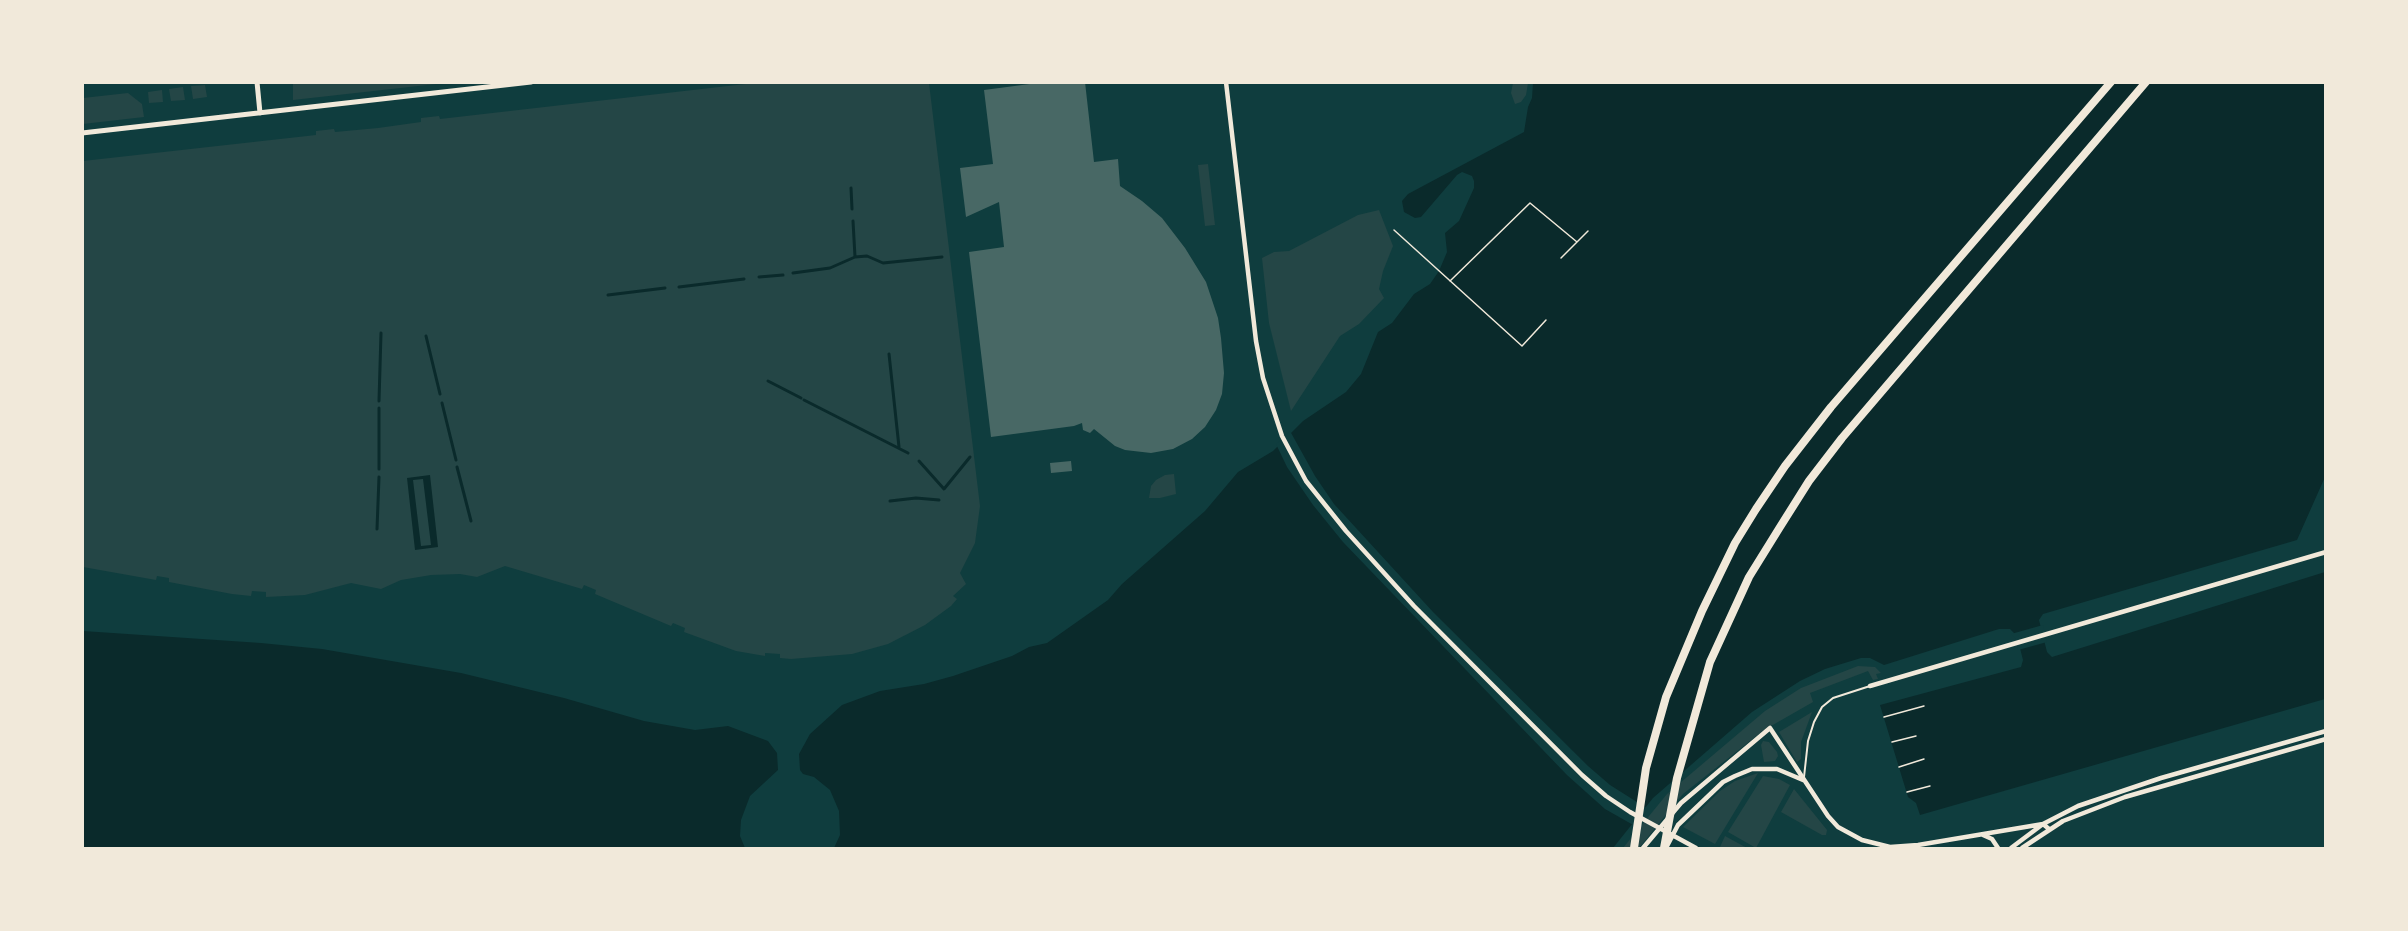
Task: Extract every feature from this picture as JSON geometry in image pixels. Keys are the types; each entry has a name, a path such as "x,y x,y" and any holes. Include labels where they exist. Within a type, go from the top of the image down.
{"highway":[{"path":"1634,849 1646,768 1666,697 1712,591 1735,543 1756,509 1785,466 1831,407 2111,82"},
{"path":"1665,849 1677,777 1710,662 1749,577 1780,527 1809,481 1842,438 2146,82"}],"street":[{"path":"257,82 260,113"},
{"path":"82,134 483,85 531,82"},
{"path":"1226,82 1256,341 1268,396 1282,436 1306,481 1346,531 1414,606 1539,734 1606,796 1696,849"},
{"path":"1870,686 2325,552"},
{"path":"1643,849 1681,803 1770,728 1828,816 1839,827 1862,840 1890,847 1918,845 2043,824 2049,829"},
{"path":"2011,849 2043,824 2078,806 2122,790 2325,731"},
{"path":"2022,849 2049,829 2081,813 2125,797 2325,739"},
{"path":"1665,849 1678,825 1723,782 1734,776 1752,769 1777,769 1803,780"},
{"path":"1980,834 1992,839 1998,849"}],"lane":[{"path":"1803,780 1808,741 1822,707 1833,698 1870,686"}],"path":[{"path":"1450,280 1530,203 1576,242"},
{"path":"1394,230 1522,346 1546,320"},
{"path":"1561,258 1588,231"},
{"path":"1884,717 1924,706"},
{"path":"1892,742 1916,736"},
{"path":"1899,766 1924,759"},
{"path":"1907,792 1930,786"}],"shaded area":[{"path":"293,82 445,82 445,83 293,100"},
{"path":"754,83 929,83 980,506 975,543 960,573 966,584 953,596 957,599 951,606 925,625 888,644 852,654 791,659 780,658 780,654 765,653 765,656 736,651 684,632 685,628 673,623 671,626 595,594 596,590 584,585 582,589 505,566 477,577 460,574 431,575 401,580 381,589 351,583 305,595 266,597 266,592 252,591 251,596 232,594 169,582 169,578 157,576 156,580 83,567 83,161 316,135 316,131 334,129 335,132 378,128 421,122 421,118 439,116 440,119"},
{"path":"1513,83 1528,83 1526,95 1521,102 1515,104 1511,93"},
{"path":"1533,83 2325,83 2325,477 2297,540 2043,614 2039,620 2047,652 2052,657 2325,572 2325,699 1920,815 1916,803 1908,797 1880,705 2021,667 2023,660 2017,636 2010,629 1999,629 1884,665 1870,658 1861,658 1825,669 1800,681 1752,712 1653,798 1613,848 834,848 840,835 839,811 830,790 814,777 803,774 800,770 799,754 810,734 842,705 880,691 924,684 953,676 1012,656 1029,647 1047,643 1108,600 1122,584 1205,511 1238,472 1273,451 1303,421 1346,392 1361,374 1378,332 1392,323 1414,294 1430,284 1439,271 1447,252 1445,233 1459,221 1474,188 1474,181 1472,176 1462,172 1457,175 1421,217 1415,218 1404,212 1402,201 1408,194 1524,132"},
{"path":"205,85 207,97 193,99 191,86"},
{"path":"183,87 185,100 171,101 169,89"},
{"path":"162,90 163,102 149,103 148,92"},
{"path":"128,93 142,104 144,117 83,124 83,98"},
{"path":"1208,164 1215,225 1205,226 1198,165"},
{"path":"1379,210 1393,246 1379,289 1384,298 1359,324 1340,336 1291,411 1269,323 1262,258 1274,252 1289,251 1358,215"},
{"path":"1174,474 1176,494 1149,498 1151,486 1156,480 1165,475"},
{"path":"430,475 438,547 415,550 407,478","holes":["423,479 431,545 421,546 413,480"]},
{"path":"83,631 322,649 461,673 564,698 644,721 695,730 728,726 768,741 777,753 778,770 750,796 741,820 740,836 745,848 83,848"},
{"path":"1858,666 1875,667 1881,673 1876,674 1878,679 1873,680 1868,671 1810,693 1813,702 1764,730 1683,794 1639,848 1623,848 1667,794 1765,711 1801,688"},
{"path":"1812,712 1801,742 1801,759 1797,762 1779,732"},
{"path":"1763,741 1769,742 1777,752 1778,756 1775,761 1764,762 1761,745"},
{"path":"1758,773 1715,844 1683,827 1720,791 1735,781"},
{"path":"1763,776 1779,779 1790,785 1756,848 1728,832"},
{"path":"1794,789 1827,830 1826,835 1822,835 1781,812"},
{"path":"1725,836 1747,848 1720,847"}],"pier":[{"path":"1290,431 1315,476 1334,504 1433,612 1588,766 1610,785 1648,809 1635,826 1605,809 1567,775 1343,542 1313,505 1287,467 1276,444"},
{"path":"2043,625 2047,642 2018,650 2015,638 2011,634"}],"building":[{"path":"1045,82 1085,82 1094,162 1118,159 1120,186 1162,218 1185,248 1206,282 1218,318 1221,338 1224,373 1222,394 1216,410 1205,427 1192,439 1173,449 1151,453 1125,450 1115,446 1094,429 1090,433 1083,430 1082,423 991,437 969,252 1004,247 999,202 966,217 960,168 993,164 984,90"},
{"path":"1071,461 1072,471 1051,473 1050,463"}],"waterway":[{"path":"851,188 852,209"},
{"path":"853,221 855,257"},
{"path":"793,273 830,268 855,257 867,256 883,263 942,257"},
{"path":"759,277 783,275"},
{"path":"679,287 744,279"},
{"path":"608,295 665,288"},
{"path":"379,401 381,333"},
{"path":"426,336 440,394"},
{"path":"889,354 899,447"},
{"path":"768,381 801,398"},
{"path":"804,400 908,453"},
{"path":"442,403 456,460"},
{"path":"379,408 379,469"},
{"path":"919,461 944,489 970,457"},
{"path":"457,467 471,521"},
{"path":"377,529 379,477"},
{"path":"890,501 916,498 939,500"}]}
